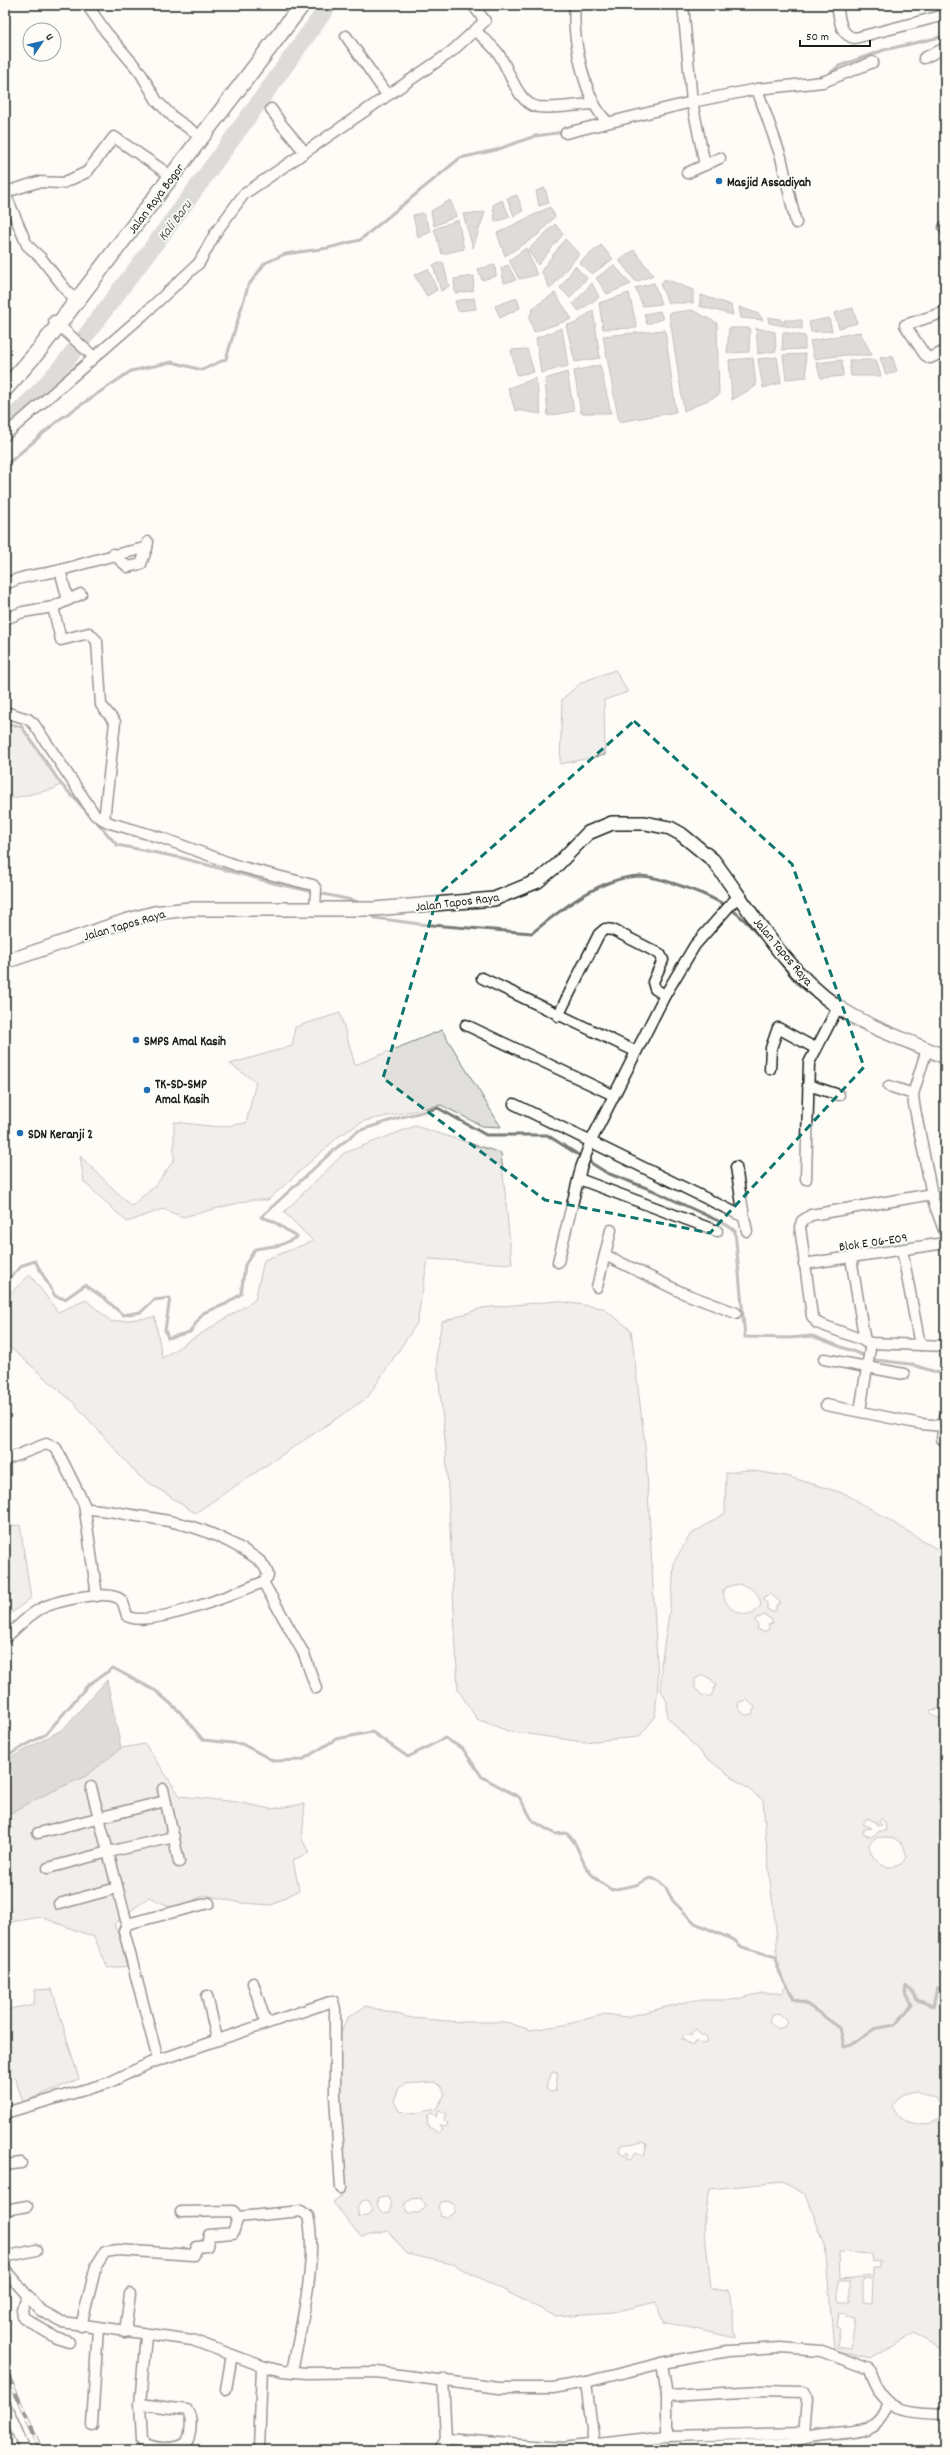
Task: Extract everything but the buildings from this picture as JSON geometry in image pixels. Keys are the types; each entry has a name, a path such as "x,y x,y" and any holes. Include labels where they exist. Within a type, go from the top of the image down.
{"highway":[{"name":"Jalan Raya Bogor","path":"5,375 60,326 71,296 290,5"},
{"name":"Jalan Raya Bogor","path":"5,389 60,326 302,5"}],"main road":[{"name":"Jalan Tapos Raya","path":"5,962 154,913 315,899 368,909 465,903 494,899 517,891 538,881 557,866 588,833 612,823 645,823 670,828 681,834 713,860 735,898 800,975 834,1012 873,1026 926,1053 945,1057"}],"street":[{"path":"87,5 106,32 140,72 157,101 173,116 194,132"},
{"path":"5,435 92,355 199,263 216,232 244,194 304,151 451,52 476,31 485,21 472,5"},
{"path":"584,5 575,8 579,52 596,106 607,121"},
{"path":"683,5 689,50 692,98 705,165"},
{"path":"838,5 843,31 847,37 855,38 945,15"},
{"path":"476,31 497,51 509,70 519,93 529,103 538,107 596,106"},
{"path":"346,36 387,95"},
{"path":"924,58 945,48"},
{"path":"566,133 692,98 757,88 823,82 873,62"},
{"path":"757,88 781,157 796,223"},
{"path":"271,108 282,125 304,151"},
{"path":"71,296 41,258 27,245 5,193 38,182 63,183 87,172 114,137 164,171"},
{"path":"687,173 720,158"},
{"path":"945,312 905,325 925,355 930,358 945,351"},
{"path":"60,326 92,355"},
{"path":"5,586 16,580 60,570 113,554 148,545 141,564 128,567 113,554"},
{"path":"60,570 68,600"},
{"path":"5,619 24,612 53,607 81,594"},
{"path":"53,607 61,640 89,633 97,641 101,706 115,722 104,820"},
{"path":"5,712 28,719 34,724 93,813 104,820 238,866 313,885 315,899"},
{"path":"558,1262 581,1168 589,1145 665,994 695,945 735,898"},
{"path":"558,1016 599,934 605,929 614,930 660,954 663,960 653,982 658,992 665,994"},
{"path":"482,978 558,1016 635,1051"},
{"path":"806,1179 809,1063 815,1048 834,1012"},
{"path":"466,1025 613,1096"},
{"path":"770,1069 771,1048 778,1028 815,1048"},
{"path":"926,1053 913,1094 932,1194 945,1233"},
{"path":"808,1085 839,1095"},
{"path":"889,1086 913,1094"},
{"path":"514,1104 589,1145 744,1217"},
{"path":"736,1167 747,1231"},
{"path":"579,1179 717,1230"},
{"path":"932,1194 811,1215 804,1218 800,1228 804,1264 814,1320 823,1326 869,1345 945,1346"},
{"path":"598,1287 611,1230"},
{"name":"Blok E 06-E09","path":"804,1264 945,1244"},
{"path":"902,1250 920,1345"},
{"path":"605,1255 683,1293 736,1312"},
{"path":"851,1258 869,1345 860,1411"},
{"path":"824,1359 867,1363 904,1374"},
{"path":"826,1405 921,1424 944,1421 942,1439"},
{"path":"5,1460 46,1444 52,1444 56,1448 75,1483 85,1509 97,1596"},
{"path":"5,1638 40,1609 56,1602 97,1596 117,1597 122,1602 127,1616 139,1619 184,1612 263,1582 268,1576 267,1570 258,1558 210,1531 168,1519 106,1509 85,1509"},
{"path":"263,1582 304,1654 316,1688"},
{"path":"91,1787 127,1924 124,1931 158,2060"},
{"path":"163,1789 179,1862"},
{"path":"38,1833 166,1801"},
{"path":"48,1868 108,1852 174,1837"},
{"path":"59,1904 118,1888"},
{"path":"127,1924 208,1903"},
{"path":"252,1983 266,2023"},
{"path":"207,1996 217,2039"},
{"path":"5,2112 108,2083 158,2060 328,2002 334,2002 335,2097 341,2188"},
{"path":"5,2165 21,2163"},
{"path":"5,2210 26,2206"},
{"path":"181,2212 233,2211 238,2217"},
{"path":"238,2217 269,2216 301,2211 308,2216 310,2246 309,2273 292,2371"},
{"path":"81,2326 96,2266 105,2252 118,2250 194,2255 197,2247 207,2246 209,2235 233,2233 238,2217"},
{"path":"5,2257 36,2250"},
{"path":"5,2270 46,2314 68,2324 204,2342 232,2355 262,2366 292,2371 377,2372 522,2390 553,2388 586,2382 662,2363 756,2349 821,2351 869,2370 877,2388 888,2404 900,2410 914,2413 945,2414"},
{"path":"125,2332 130,2294"},
{"path":"28,2296 22,2310 24,2317 56,2338 69,2342"},
{"path":"92,2425 98,2328"},
{"path":"140,2404 187,2410 190,2416 190,2432 186,2443 179,2447 172,2447 154,2446 143,2442 140,2404 146,2335"},
{"path":"226,2389 232,2355"},
{"path":"662,2363 667,2396 667,2436"},
{"path":"259,2450 262,2366"},
{"path":"440,2450 446,2439 443,2379"},
{"path":"586,2382 597,2447"},
{"path":"597,2447 623,2450 794,2447 804,2436 808,2398 801,2392 762,2391 667,2396"},
{"path":"5,2404 25,2450"},
{"path":"446,2439 562,2448 597,2447 667,2436 804,2436 871,2428 881,2421 888,2404"}],"highlighted area":[{"path":"634,721 792,864 864,1067 710,1233 545,1200 383,1078 438,895"}],"shaded area":[{"path":"545,188 549,203 539,206 536,191"},
{"path":"517,195 523,211 514,216 507,198"},
{"path":"450,200 457,216 434,226 431,211"},
{"path":"502,200 510,217 495,222 493,205"},
{"path":"550,207 555,216 538,235 505,256 497,233"},
{"path":"485,212 473,248 463,214"},
{"path":"423,213 431,232 418,238 413,215"},
{"path":"458,220 464,249 442,254 434,229"},
{"path":"555,224 563,234 538,265 528,250"},
{"path":"565,239 579,254 550,289 541,271"},
{"path":"601,245 613,259 592,274 579,263"},
{"path":"526,248 537,275 519,279 509,260"},
{"path":"634,250 653,275 636,282 619,260"},
{"path":"443,262 449,286 441,291 433,265"},
{"path":"495,265 496,276 482,280 478,269"},
{"path":"508,265 516,280 504,283 501,268"},
{"path":"614,265 631,284 607,294 596,278"},
{"path":"575,266 587,278 570,298 560,288"},
{"path":"428,269 437,290 427,296 414,275"},
{"path":"474,276 473,291 455,293 454,279"},
{"path":"665,279 693,290 693,303 668,303 660,284"},
{"path":"592,283 599,297 579,311 573,304"},
{"path":"654,283 661,304 643,306 635,288"},
{"path":"555,293 572,319 534,332 529,318 534,307"},
{"path":"629,293 637,328 603,329 599,303"},
{"path":"701,295 731,305 733,315 699,306"},
{"path":"474,298 476,309 458,311 455,301"},
{"path":"517,298 520,308 500,318 495,306"},
{"path":"739,307 759,314 763,320 741,318"},
{"path":"853,308 857,323 839,328 834,313"},
{"path":"593,310 600,358 575,362 566,325 576,323"},
{"path":"692,310 717,323 719,395 684,411 669,313"},
{"path":"660,311 663,319 647,324 644,314"},
{"path":"768,317 780,319 785,324 784,320 802,320 802,329 769,323"},
{"path":"829,318 832,331 811,332 809,322"},
{"path":"562,328 568,366 541,373 536,338"},
{"path":"729,328 750,328 749,352 727,353"},
{"path":"756,328 775,332 776,351 758,354"},
{"path":"665,330 676,412 619,422 603,336"},
{"path":"783,332 805,336 805,349 782,350"},
{"path":"860,332 872,355 845,355 814,359 810,341"},
{"path":"527,349 534,372 517,375 511,350"},
{"path":"805,354 807,377 786,379 783,355"},
{"path":"892,356 897,371 886,375 880,358"},
{"path":"777,357 781,383 763,388 758,359"},
{"path":"753,358 756,386 732,400 729,360"},
{"path":"842,360 843,376 821,378 816,363"},
{"path":"849,360 876,360 881,376 851,376"},
{"path":"600,365 611,413 581,413 574,371"},
{"path":"567,372 574,411 548,416 545,379"},
{"path":"536,378 541,414 515,410 508,388"},
{"path":"615,670 628,692 604,700 605,755 560,764 562,699 582,682"},
{"path":"5,723 22,727 61,784 54,789 5,800"},
{"path":"340,1013 355,1065 442,1030 501,1127 482,1126 441,1105 364,1121 338,1137 268,1200 250,1200 183,1217 163,1209 127,1222 84,1182 80,1156 131,1206 156,1185 174,1160 174,1122 219,1127 246,1123 256,1082 230,1064 292,1046 295,1027"},
{"path":"415,1126 501,1153 512,1264 428,1259 417,1323 367,1398 195,1513 139,1476 73,1402 5,1343 5,1298 30,1275 58,1312 86,1300 112,1322 155,1317 162,1358 255,1300 264,1260 313,1241 284,1212 344,1153"},
{"path":"557,1301 603,1308 631,1330 646,1454 658,1681 655,1717 639,1737 583,1742 508,1731 477,1719 458,1690 446,1450 436,1352 442,1322 482,1308"},
{"path":"747,1470 786,1476 846,1494 945,1554 945,1702 942,1702 938,1709 931,1710 930,1712 937,1718 942,1717 945,1726 945,2352 914,2333 871,2359 834,2350 825,2244 806,2195 783,2182 710,2189 704,2224 711,2288 729,2290 736,2338 663,2322 656,2302 614,2312 555,2316 452,2264 407,2254 388,2231 361,2237 333,2202 344,2194 339,2124 337,2043 347,2018 366,2006 412,2018 460,2022 506,2022 530,2030 564,2025 605,2014 626,2017 694,2000 733,2000 762,1993 781,1993 787,1985 779,1969 777,1957 777,1938 768,1865 763,1800 705,1757 667,1717 667,1702 661,1690 661,1665 672,1594 674,1562 690,1535 725,1513 726,1473","holes":["738,1584 754,1590 760,1600 761,1605 753,1614 742,1614 732,1609 724,1597 723,1591 726,1587","771,1594 781,1603 776,1605 776,1610 772,1612 767,1609 767,1603 764,1600 764,1597","764,1615 771,1619 773,1623 768,1625 769,1629 764,1632 757,1629 758,1625 755,1621 757,1617 759,1618","703,1675 711,1679 716,1685 711,1696 703,1696 695,1688 695,1679","747,1700 755,1707 752,1714 745,1715 738,1708 739,1702","867,1818 876,1822 878,1826 882,1825 879,1821 881,1819 885,1822 886,1831 880,1831 871,1837 863,1834 863,1829 872,1828 863,1824","876,1837 895,1839 903,1844 907,1857 902,1863 890,1867 884,1866 878,1862 870,1851 869,1844","779,2013 787,2021 784,2027 777,2029 769,2022 771,2016","696,2029 701,2035 705,2035 707,2038 705,2043 701,2044 697,2040 692,2045 682,2039 685,2034 691,2036 692,2032","552,2072 558,2073 555,2091 550,2092 546,2088","434,2082 441,2086 445,2094 436,2109 412,2114 399,2111 394,2101 399,2088 405,2084","916,2091 936,2098 943,2110 939,2118 928,2125 907,2121 898,2116 892,2106 902,2096","439,2110 447,2114 444,2120 448,2123 447,2126 439,2125 442,2129 438,2132 427,2126 428,2115 432,2113 436,2117","642,2142 647,2144 644,2156 636,2152 630,2159 627,2158 629,2153 627,2151 624,2155 619,2151 620,2146","388,2197 391,2204 390,2212 382,2213 378,2207 377,2198","421,2198 425,2207 419,2213 408,2213 404,2204 412,2199","367,2200 370,2202 372,2209 368,2216 359,2217 357,2207 362,2201","448,2201 455,2205 455,2213 447,2217 440,2215 438,2206 441,2202","839,2252 872,2254 873,2262 880,2261 880,2268 873,2268 873,2276 840,2279","863,2279 873,2279 872,2303 863,2302","838,2281 850,2281 850,2302 838,2302","839,2312 847,2314 846,2317 855,2319 851,2349 837,2347 840,2328 837,2327"]},
{"path":"20,1525 31,1598 5,1618 5,1527"},
{"path":"107,1680 121,1748 86,1776 46,1794 5,1816 5,1761 63,1729"},
{"path":"145,1744 180,1796 237,1802 271,1809 305,1804 302,1839 309,1853 293,1860 299,1890 272,1905 241,1903 205,1895 175,1909 149,1897 114,1924 130,1966 108,1968 94,1937 41,1917 5,1923 5,1816 46,1794 86,1776 121,1748"},
{"path":"52,1989 79,2079 23,2102 15,2078 5,2072 5,2010 34,2004 35,1990"}],"waterway":[{"name":"Kali Baru","path":"5,423 38,393 82,340 201,181 329,5"},
{"path":"811,79 828,75 839,66 884,50 945,36"},
{"path":"5,466 60,419 131,371 172,362 202,370 226,359 248,286 265,263 285,254 328,248 360,240 460,158 496,150 535,136 564,132"},
{"path":"5,723 22,727 61,784 88,813"},
{"path":"94,819 117,845 182,858 277,884 356,901 361,905"},
{"path":"371,914 375,918 419,924 532,933 568,905 596,888 610,882 640,876 652,877 711,897 736,913 752,927 759,936"},
{"path":"780,962 798,984 815,997"},
{"path":"837,1014 844,1019"},
{"path":"851,1024 897,1044"},
{"path":"5,1282 23,1265 35,1261 55,1296 65,1299 85,1285 104,1298 123,1315 141,1312 154,1300 170,1298 165,1330 168,1338 190,1332 203,1313 226,1304 241,1294 245,1265 255,1249 281,1245 297,1237 273,1221 261,1217 335,1149 358,1131 398,1118 438,1108 486,1135 547,1135 607,1173 652,1190 727,1225 735,1231 745,1337 789,1338 812,1336 876,1360 910,1364 945,1375"},
{"path":"5,1757 46,1734 88,1685 113,1668 156,1691 179,1711 203,1740 242,1744 274,1761 302,1760 336,1739 372,1732 408,1757 445,1738 463,1749 482,1777 519,1797 533,1821 555,1834 566,1833 570,1836 588,1871 612,1890 636,1885 650,1878 658,1880 666,1888 673,1901 695,1923 734,1940 742,1947 776,1957 777,1968 794,1999 805,2003 840,2028 844,2046 854,2043 874,2029 895,2025 912,2005 905,1992 906,1985 913,1992 917,2000 933,2006 937,1988 945,1991"}],"railway":[{"path":"5,2369 41,2450"}],"place":[{"name":"Masjid Assadiyah","path":"719,181"},
{"name":"SMPS Amal Kasih","path":"136,1040"},
{"name":"TK-SD-SMP Amal Kasih","path":"147,1090"},
{"name":"SDN Keranji 2","path":"20,1133"}]}
